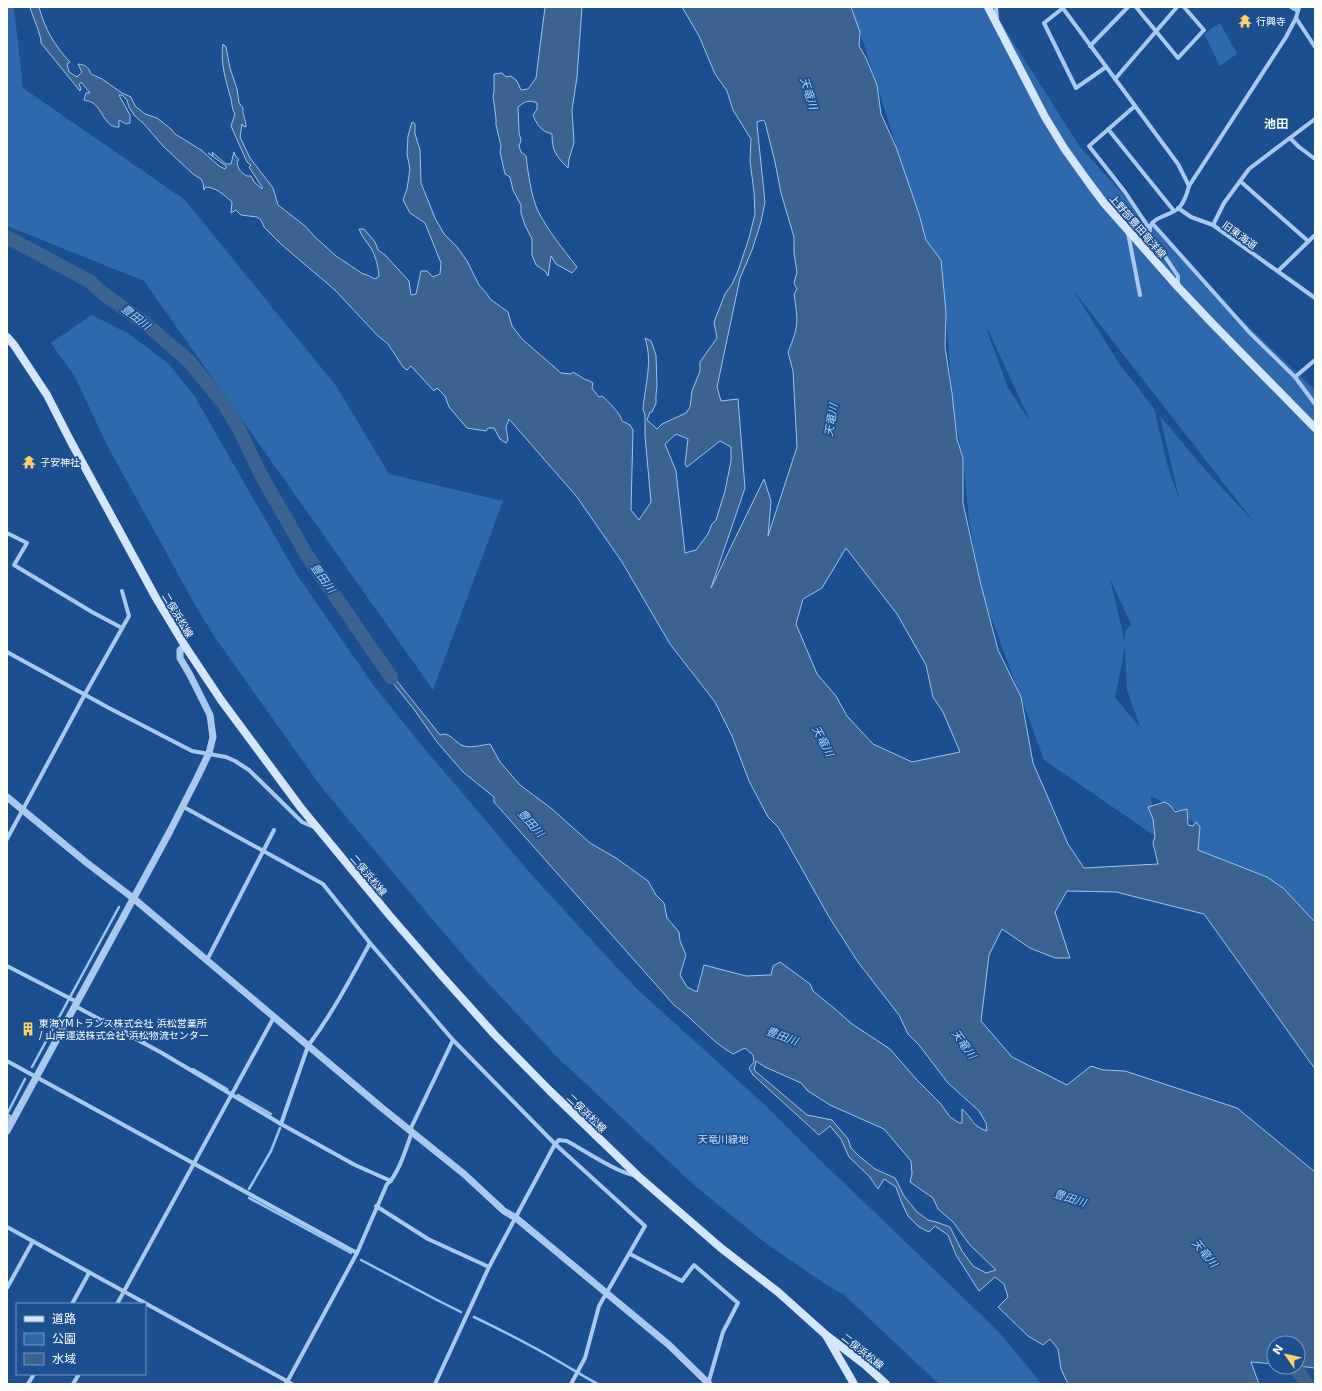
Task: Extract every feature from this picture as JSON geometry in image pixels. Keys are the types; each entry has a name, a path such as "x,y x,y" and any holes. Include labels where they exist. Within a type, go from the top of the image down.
{"main road":[{"name":"上野部豊田竜洋線","path":"988,7 1046,117 1064,148 1092,188 1178,287 1315,428"},
{"name":"二俣浜松線","path":"7,337 14,345 47,395 153,592 186,646 221,700 252,743 318,829 437,970 494,1034 638,1176 721,1248 778,1292 826,1335 841,1345 886,1384"},
{"name":"二俣浜松線","path":"826,1335 854,1384"}],"street":[{"path":"996,7 998,28"},
{"path":"1090,46 1128,7"},
{"path":"1136,7 1155,32 1178,58 1204,30 1184,7"},
{"path":"1115,79 1177,7"},
{"path":"1149,228 1152,223 1176,210 1185,199 1190,186 1286,37 1296,18 1298,9 1291,7"},
{"path":"1106,68 1076,88 1044,23 1062,8 1178,164 1190,186"},
{"path":"1296,18 1314,44"},
{"path":"1135,106 1088,146 1125,192 1149,228 1150,234 1178,276 1178,287"},
{"path":"1213,225 1224,203 1250,169 1315,119"},
{"name":"旧東海道","path":"1108,129 1176,210 1213,225 1315,298"},
{"path":"1290,138 1299,148 1315,159"},
{"path":"1240,181 1308,241"},
{"path":"1152,223 1250,333 1295,377 1315,404"},
{"path":"1128,230 1140,295"},
{"path":"1278,271 1308,241 1314,236 1315,237"},
{"path":"1295,377 1315,360"},
{"path":"7,533 27,543 14,565 92,612 122,628"},
{"path":"7,839 129,616 122,591"},
{"path":"7,1131 36,1077 72,1001 133,898 209,754 213,737 210,716 180,658 180,650 186,646"},
{"path":"7,652 192,751 226,757 235,761 249,770 302,822 318,829"},
{"path":"7,797 133,898 308,1046 464,1174 504,1211 516,1218 669,1345 708,1384 723,1332 738,1303 694,1265 682,1281 630,1254"},
{"path":"182,806 323,884 363,932 370,943 453,1040 556,1144 645,1226 630,1254 598,1306 585,1358 571,1384"},
{"path":"207,960 274,830"},
{"path":"281,1124 308,1046 316,1036 370,943"},
{"path":"7,966 72,1001 355,1166 391,1181"},
{"path":"118,1303 274,1017"},
{"path":"287,1383 357,1253 376,1206 387,1184 391,1181 412,1132 411,1128 453,1040"},
{"path":"7,1061 357,1253"},
{"path":"434,1384 489,1267 559,1140 567,1141 616,1168 638,1176"},
{"path":"376,1206 428,1239 489,1267"},
{"path":"7,1227 144,1303"},
{"path":"7,1288 33,1242"},
{"path":"73,1303 89,1273"},
{"path":"146,1304 287,1383 292,1384"},
{"path":"28,1384 33,1375"},
{"path":"73,1384 78,1375"}],"green space":[{"path":"7,7 14,7 23,88 185,200 337,387 389,474 503,501 433,690 144,281 7,226"},
{"path":"852,7 991,7 1080,147 1211,290 1315,390 1315,922 1198,850 1200,827 1171,806 1151,796 1155,836 1044,760 982,593 969,521 963,458 951,400 952,393 942,268 926,240","holes":["1073,290 1254,522 1207,472 1160,416 1180,502 1167,464 1154,408 1120,365","985,325 1030,421 1008,388","1110,579 1131,624 1125,632 1125,642","1125,647 1127,690 1140,727 1115,698"]},
{"path":"1220,23 1237,54 1220,66 1204,34"},
{"name":"天竜川緑地","path":"92,315 129,334 169,364 195,397 297,575 374,686 419,742 537,881 637,989 765,1105 998,1331 1042,1384 939,1384 843,1294 825,1284 763,1241 695,1186 556,1056 466,959 322,788 216,639 195,605 107,445 75,377 51,343"}],"water":[{"path":"30,7 39,7 51,36 70,62 67,64 69,72 77,77 82,72 78,64 85,66 91,74 131,97 135,106 145,114 157,118 175,134 201,150 219,166 225,169 226,166 208,153 213,156 212,152 226,164 231,164 234,152 239,160 237,161 240,170 247,176 251,176 254,182 262,189 249,167 251,165 247,162 231,126 235,114 224,72 222,58 223,44 226,47 230,68 237,89 239,103 243,108 246,127 242,124 240,137 250,158 273,188 278,205 305,226 336,256 363,274 375,279 379,276 373,251 359,229 364,229 375,242 378,250 385,255 409,281 411,295 416,294 421,271 427,271 433,277 440,274 441,263 425,223 410,213 403,200 407,189 410,169 407,154 408,136 412,122 415,124 415,134 420,150 421,183 435,218 444,234 457,247 467,261 479,285 490,299 508,312 512,326 522,339 561,373 571,374 573,372 593,383 592,388 599,397 602,396 608,401 617,411 622,421 630,425 633,430 631,510 639,520 651,502 645,436 645,415 643,409 648,374 648,356 645,338 651,341 656,355 657,385 656,403 647,420 657,429 662,424 686,413 690,407 692,391 700,371 700,362 717,338 714,322 725,294 738,271 755,214 750,161 751,139 733,110 727,91 715,74 699,36 682,7 851,7 860,32 859,46 866,58 877,85 881,114 896,147 919,214 926,240 941,260 946,312 945,347 957,439 963,458 963,503 980,581 998,650 1021,697 1033,763 1068,844 1084,868 1158,864 1153,843 1155,836 1153,819 1148,807 1165,802 1171,806 1175,812 1187,809 1188,825 1193,826 1196,822 1200,827 1198,850 1267,877 1283,888 1315,922 1315,1069 1204,914 1116,892 1067,891 1055,912 1070,958 1055,958 1030,948 1002,929 989,955 981,1021 1012,1057 1067,1085 1091,1066 1103,1070 1125,1071 1237,1108 1315,1172 1315,1368 1306,1367 1306,1335 1266,1335 1266,1363 1251,1362 1259,1384 1068,1384 1061,1369 1058,1349 1050,1339 1043,1345 1028,1336 998,1307 1008,1297 1004,1284 995,1277 979,1291 956,1255 948,1235 935,1226 929,1232 919,1227 908,1216 896,1187 884,1179 878,1189 869,1176 849,1157 841,1139 830,1126 819,1135 753,1075 749,1068 754,1062 753,1055 745,1048 733,1054 717,1043 674,1005 494,802 494,797 463,772 437,742 413,708 379,666 381,661 440,735 449,735 464,746 472,747 490,744 500,762 520,785 552,809 590,843 616,858 648,881 656,895 664,903 667,918 679,932 680,941 686,955 680,975 687,987 697,992 704,965 746,976 771,975 773,966 780,962 810,984 813,991 852,1024 890,1049 916,1079 940,1103 950,1117 959,1123 962,1123 962,1109 978,1127 987,1131 986,1123 979,1111 948,1083 919,1045 908,1034 899,1015 858,962 829,917 778,827 768,817 749,781 732,736 715,702 670,644 622,562 577,497 509,419 506,427 508,440 506,443 500,439 494,428 488,428 486,431 467,428 449,407 445,396 437,388 434,391 411,366 407,370 403,367 388,344 377,335 335,290 282,245 264,227 261,220 257,217 241,215 236,210 231,213 232,202 213,188 205,187 204,190 201,179 193,174 163,146 134,115 127,100 122,95 119,95 130,115 130,123 126,124 119,120 119,127 110,125 92,102 84,100 86,93 90,93 81,82 79,85 81,88 80,91 41,43","holes":["763,120 765,122 781,193 794,237 794,253 797,272 794,283 797,289 794,294 797,323 788,352 793,371 797,447 768,536 771,501 764,479 711,588 745,488 738,399 721,401 717,387 740,278 752,250 761,222 765,202 757,122","676,434 688,439 685,464 687,467 720,441 731,447 731,461 725,491 716,520 696,550 685,553 676,471 665,444","846,548 897,614 926,665 933,697 943,712 960,752 912,762 873,744 847,716 836,696 817,674 796,624 803,599 822,588","756,1061 765,1067 801,1083 808,1091 830,1105 884,1129 911,1161 912,1174 910,1182 933,1198 938,1209 953,1222 970,1245 996,1270 986,1273 973,1266 962,1251 950,1227 928,1220 917,1212 904,1196 895,1178 875,1169 859,1156 851,1148 848,1139 832,1120 807,1115 754,1070"]},
{"path":"545,7 582,7 577,77 572,110 574,143 568,168 560,160 554,149 552,134 548,133 538,125 533,115 537,109 537,103 532,101 527,102 518,107 519,133 521,140 519,146 521,152 526,156 533,198 538,211 551,233 577,267 572,273 556,264 551,256 548,276 545,271 536,265 532,255 532,239 521,213 521,205 513,190 510,177 505,174 500,152 501,146 496,125 493,96 494,74 502,73 506,77 511,76 517,81 521,90 528,89 536,78"}],"waterway":[{"name":"豊田川","path":"7,237 89,281 104,294 146,324 189,361 224,404 240,431 261,475 308,557 391,677"},
{"path":"32,1067 119,907"},
{"path":"104,1019 145,1042"},
{"path":"193,1069 227,1089"},
{"path":"7,1122 10,1116 7,1114 25,1079"},
{"path":"238,1095 271,1114"},
{"path":"249,1189 271,1151 280,1128"},
{"path":"249,1198 351,1253"},
{"path":"361,1260 461,1312"},
{"path":"474,1317 548,1355 598,1384"},
{"name":"天竜川","path":"1301,1375 1307,1384"}],"place":[{"name":"行興寺","path":"1245,21"},
{"name":"子安神社","path":"29,462"},
{"name":"東海YMトランス株式会社 浜松営業所 / 山岸運送株式会社 浜松物流センター","path":"28,1029"}],"district":[{"name":"池田","path":"1276,124"}]}
